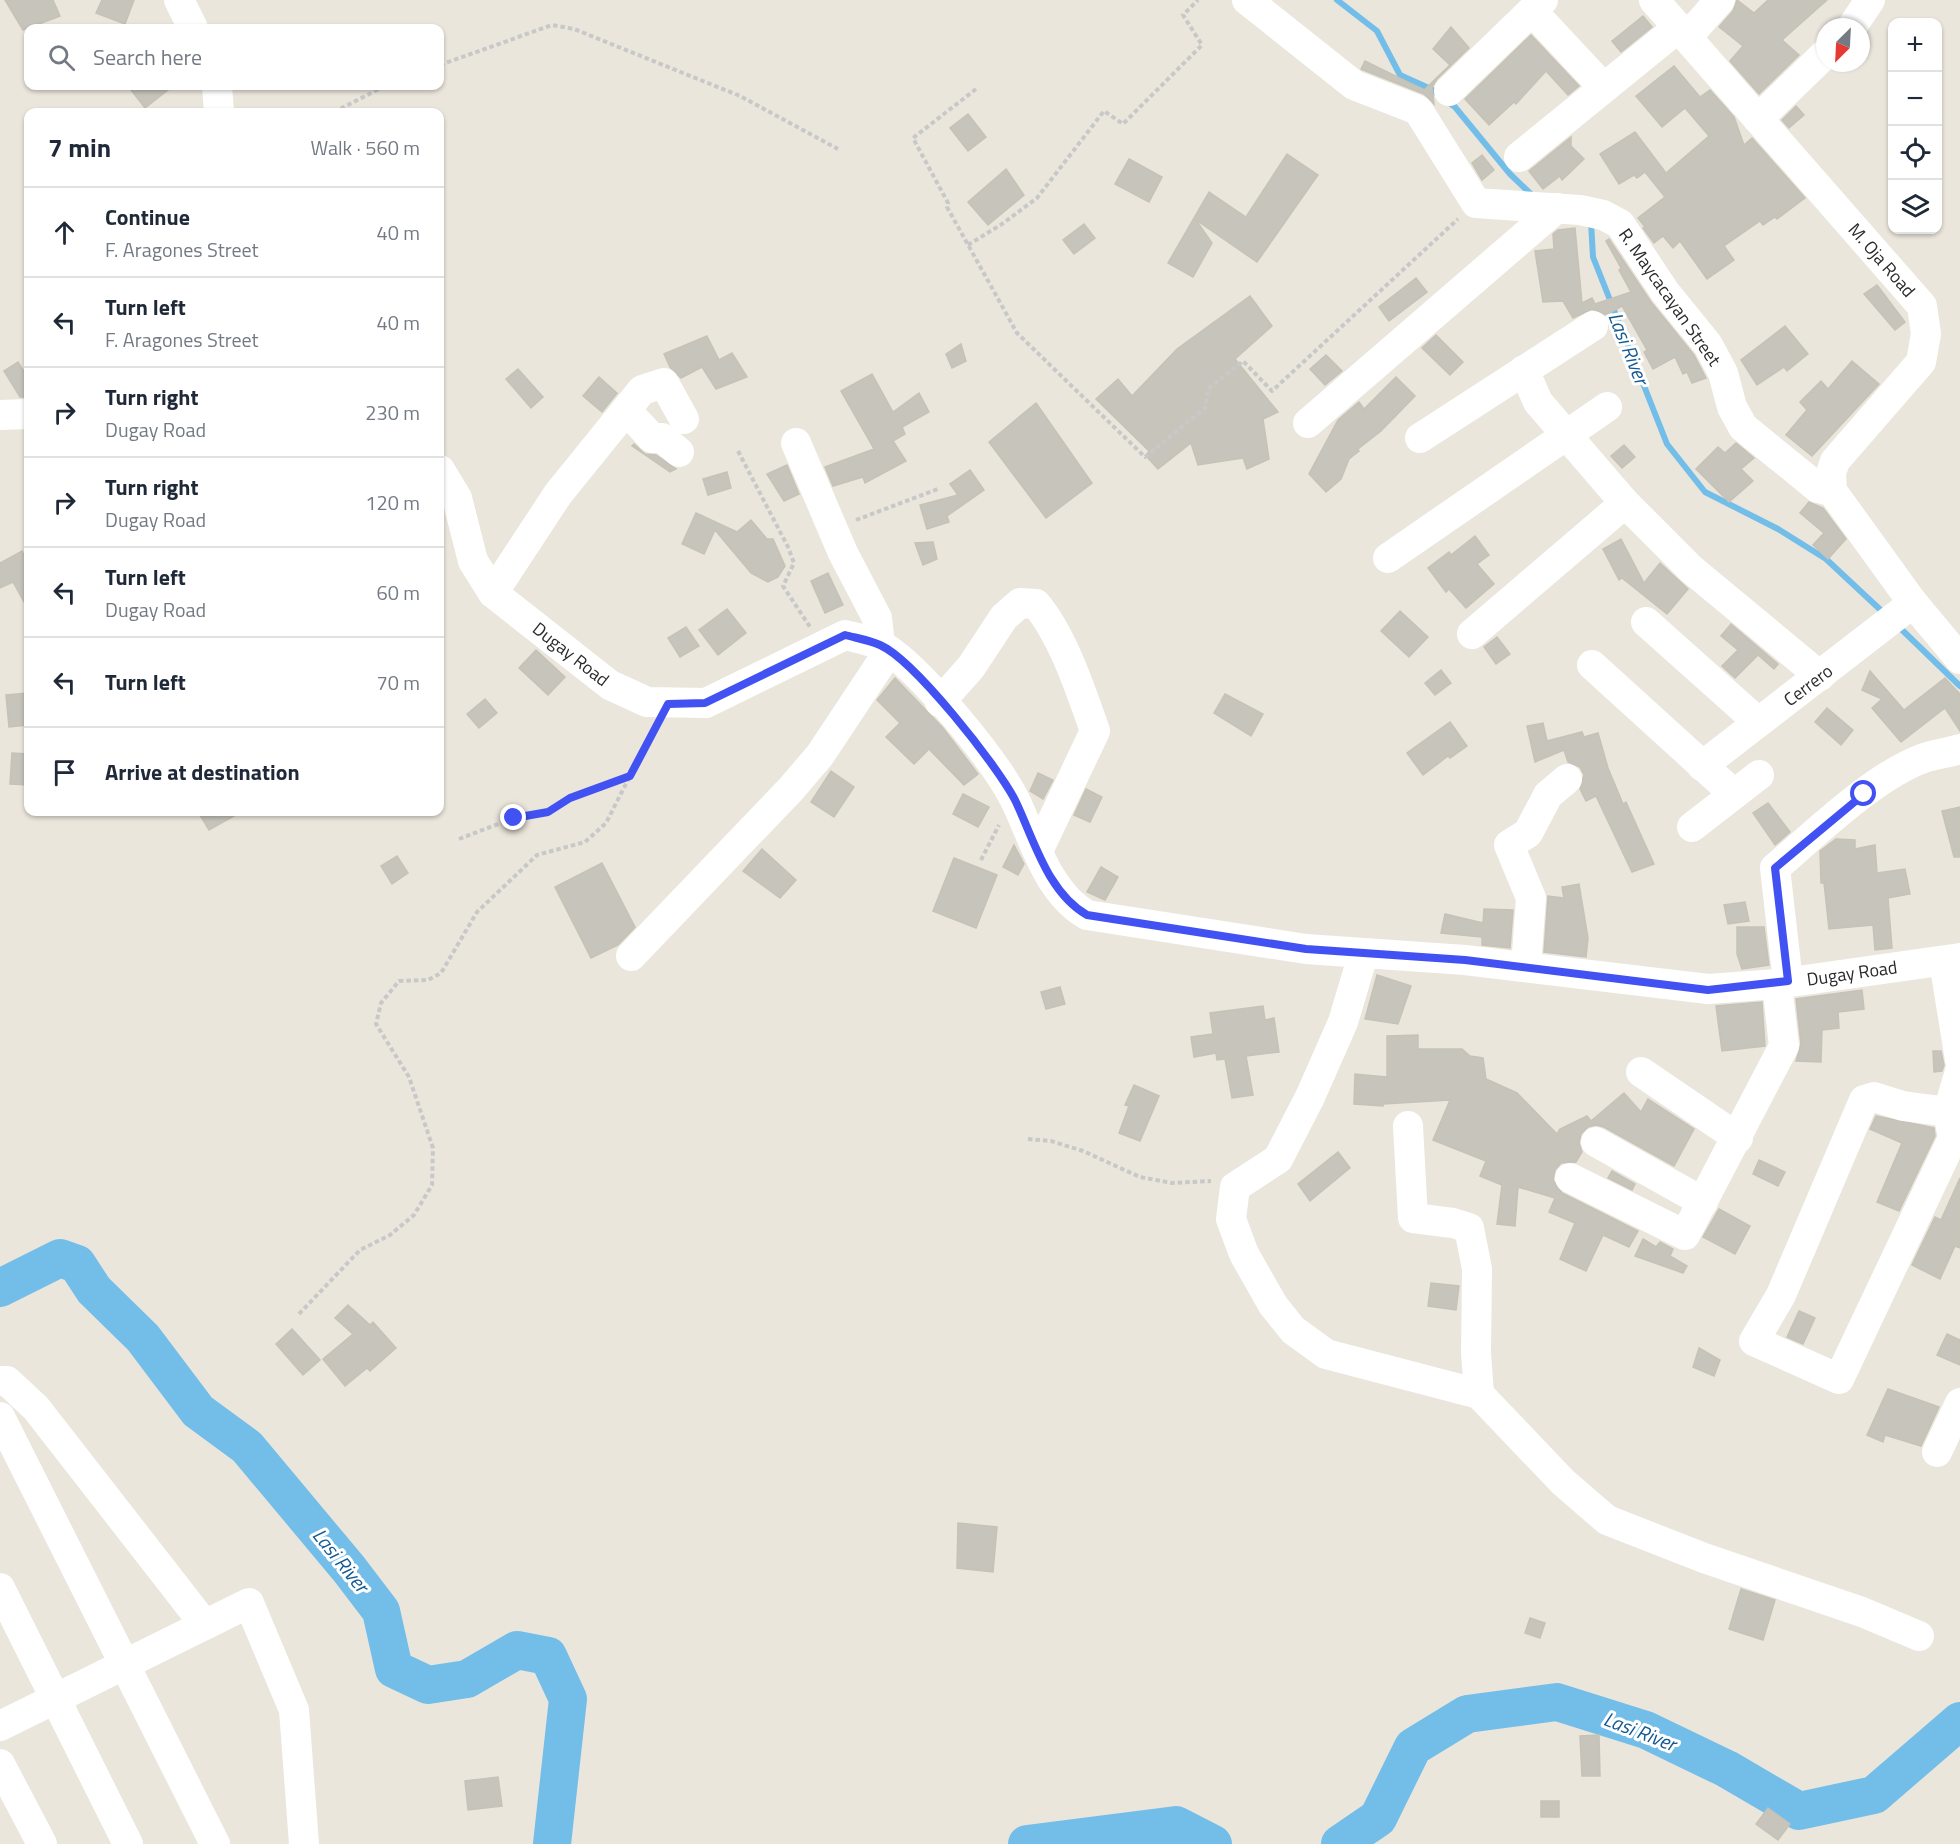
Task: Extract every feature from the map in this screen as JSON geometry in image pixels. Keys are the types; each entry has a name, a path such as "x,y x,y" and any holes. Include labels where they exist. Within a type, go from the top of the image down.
{"street":[{"path":"179,0 191,24"},
{"path":"1247,0 1354,85 1418,110 1476,203 1580,211"},
{"name":"M. Oja Road","path":"1654,0 1922,306 1926,334 1921,362 1835,461 1831,473 1832,491"},
{"path":"1518,157 1603,87 1683,31 1720,0"},
{"path":"1858,18 1870,0"},
{"path":"1449,91 1537,6 1603,87"},
{"path":"1758,119 1816,63"},
{"path":"216,90 219,108"},
{"path":"1308,423 1580,211"},
{"name":"R. Maycacayan Street","path":"1580,211 1620,224 1659,284 1708,345 1723,373 1732,407 1743,427 1818,488 1832,491"},
{"path":"1420,438 1593,326"},
{"path":"1524,370 1538,402 1625,503 1691,568 1820,676"},
{"path":"493,593 558,494 634,400 664,383 684,419"},
{"path":"634,400 652,438 662,438 679,452"},
{"path":"1388,558 1607,407"},
{"path":"0,415 24,414"},
{"path":"631,957 791,789 820,755 885,648 877,618 833,529 796,443"},
{"name":"Dugay Road","path":"444,477 457,498 473,561 493,593 610,685 647,702 705,703 738,689 821,644 845,635 885,648 909,666 994,765 1014,798 1038,851 1064,898 1087,915 1111,921 1363,955 1404,954 1708,990 1952,959"},
{"path":"1832,491 1913,603 1960,660"},
{"path":"1472,634 1625,503"},
{"path":"940,702 971,667 1005,617 1020,603 1036,603 1051,626 1080,690 1095,731 1038,851"},
{"name":"Cerrero","path":"1702,766 1913,603"},
{"path":"1646,622 1758,722"},
{"path":"1592,665 1734,794"},
{"path":"1570,1178 1685,1235 1738,1138 1784,1046 1783,982 1775,868 1864,794 1897,772 1924,758 1960,749"},
{"path":"1692,827 1759,775"},
{"path":"1526,968 1531,898 1509,845 1528,833 1548,795 1567,779"},
{"path":"1363,955 1343,1022 1310,1097 1278,1159 1235,1188 1232,1219 1244,1254 1273,1305 1293,1330 1326,1354 1479,1394 1563,1482 1607,1520 1704,1558 1862,1612 1919,1636"},
{"path":"1952,959 1960,1060"},
{"path":"1948,1112 1903,1106 1874,1096 1864,1100 1781,1295 1754,1341 1839,1379 1953,1138 1948,1112 1960,1071"},
{"path":"1641,1072 1738,1138"},
{"path":"1408,1126 1413,1218 1453,1223 1469,1228 1477,1269 1476,1353 1479,1394"},
{"path":"1596,1142 1703,1202"},
{"path":"0,1381 7,1381 36,1408 205,1624"},
{"path":"1937,1452 1960,1403"},
{"path":"0,1417 215,1844"},
{"path":"0,1588 128,1844"},
{"path":"0,1726 249,1603 294,1710 304,1844"},
{"path":"1,1766 38,1843"}],"path":[{"path":"968,245 1002,225 1037,198 1104,111 1123,124 1202,45 1183,15 1198,0"},
{"path":"444,64 552,25 574,29 740,96 838,149"},
{"path":"976,89 912,138 948,203 947,207 1017,333 1145,456 1205,408 1208,389 1243,361 1272,391 1476,203"},
{"path":"342,108 377,90"},
{"path":"738,451 794,563 783,586 821,644"},
{"path":"833,529 938,489"},
{"path":"299,1314 360,1250 390,1235 414,1215 432,1185 433,1148 409,1077 376,1024 381,1003 399,981 428,980 441,973 477,912 537,855 585,842 606,823 668,704"},
{"path":"459,839 514,818 548,812 570,798 630,776"},
{"path":"981,860 1014,798"},
{"path":"1028,1139 1051,1141 1083,1151 1140,1178 1172,1183 1212,1181 1235,1188"}],"building":[{"path":"5,0 53,0 60,16 39,24 24,24 23,30"},
{"path":"102,0 134,0 125,24 96,13"},
{"path":"1737,0 1754,13 1768,0 1827,0 1782,40 1799,55 1759,94 1730,61 1743,46 1719,27 1733,11"},
{"path":"1643,16 1652,27 1621,52 1612,41"},
{"path":"1451,27 1469,48 1437,79 1432,87 1434,104 1424,94 1361,69 1365,61 1424,90 1450,65 1433,49"},
{"path":"1531,35 1579,86 1568,95 1546,71 1516,104 1514,102 1489,125 1465,99"},
{"path":"1674,66 1700,97 1710,90 1734,117 1744,145 1752,138 1805,198 1777,219 1775,217 1763,225 1760,221 1724,246 1734,260 1707,279 1680,241 1673,248 1663,236 1654,243 1643,228 1645,227 1638,218 1665,197 1645,172 1637,178 1634,175 1619,184 1600,154 1635,132 1666,173 1709,136 1685,108 1662,127 1636,96"},
{"path":"131,90 168,90 145,108"},
{"path":"1796,106 1804,115 1789,128 1782,120"},
{"path":"968,114 986,137 968,151 950,128"},
{"path":"1571,137 1571,146 1584,159 1562,180 1560,176 1543,189 1529,171"},
{"path":"1287,154 1318,175 1257,262 1196,220 1212,243 1193,277 1168,263 1209,192 1246,217"},
{"path":"1482,155 1494,170 1482,180 1472,163"},
{"path":"1129,159 1162,177 1149,202 1115,184"},
{"path":"1006,169 1024,195 988,225 968,202"},
{"path":"1084,224 1095,238 1074,254 1063,240"},
{"path":"1575,228 1582,303 1592,298 1595,304 1631,292 1606,241 1609,239 1651,302 1694,355 1706,378 1692,383 1687,372 1683,374 1675,357 1653,369 1644,352 1647,350 1622,306 1606,315 1592,309 1573,318 1563,301 1543,302 1535,251 1554,249 1553,234 1558,230"},
{"path":"1416,278 1427,292 1389,321 1379,307"},
{"path":"1877,285 1905,322 1895,330 1864,294"},
{"path":"1250,296 1272,326 1235,359 1278,412 1263,419 1269,459 1247,469 1243,458 1198,465 1191,443 1158,469 1146,456 1149,451 1096,399 1118,379 1132,396 1177,349"},
{"path":"1785,326 1808,354 1787,371 1784,367 1757,385 1741,360"},
{"path":"1436,335 1463,362 1450,375 1422,348"},
{"path":"707,336 719,360 732,353 747,377 716,389 702,367 681,378 670,367 664,354"},
{"path":"961,344 966,361 952,368 946,354"},
{"path":"1326,355 1342,371 1325,385 1310,369"},
{"path":"1852,361 1879,384 1812,456 1786,435 1807,410 1800,402 1821,381 1828,389"},
{"path":"18,362 24,372 24,397 20,397 4,371"},
{"path":"518,369 543,397 531,408 506,379"},
{"path":"872,374 893,412 919,393 929,412 902,427 905,434 893,441 906,461 865,483 863,477 833,486 825,467 874,449 841,391"},
{"path":"599,377 617,393 602,412 583,396"},
{"path":"1396,377 1415,396 1381,431 1358,449 1359,451 1349,459 1341,479 1326,492 1309,474 1338,420 1359,402 1364,409"},
{"path":"1036,403 1092,483 1046,518 989,442"},
{"path":"1736,443 1754,458 1741,469 1753,481 1729,502 1696,469 1718,447 1725,453"},
{"path":"634,444 645,454 656,455 676,469 670,472 632,446"},
{"path":"1624,445 1635,457 1622,468 1611,456"},
{"path":"787,465 799,494 784,501 767,474"},
{"path":"970,470 984,490 947,516 949,522 927,529 920,505 958,495 950,484"},
{"path":"727,472 731,488 708,495 703,479"},
{"path":"1809,502 1823,508 1846,539 1828,559 1813,545 1824,533 1800,513"},
{"path":"696,513 737,532 751,520 767,539 773,539 785,566 778,577 768,582 751,573 715,530 704,554 682,544"},
{"path":"1475,536 1489,555 1477,564 1494,584 1466,608 1449,589 1446,592 1428,568 1449,552 1451,555"},
{"path":"1621,539 1644,583 1660,563 1688,589 1667,614 1622,578 1619,580 1603,549"},
{"path":"933,542 937,559 923,565 915,543"},
{"path":"22,551 24,555 24,602 13,582 0,588 0,563"},
{"path":"828,573 843,605 825,613 811,581"},
{"path":"727,609 746,633 718,655 699,630"},
{"path":"1400,611 1428,637 1409,657 1381,631"},
{"path":"1731,624 1778,664 1774,669 1758,655 1735,678 1722,666 1738,650 1721,636"},
{"path":"686,627 699,646 680,657 668,638"},
{"path":"1497,637 1510,654 1496,664 1484,647"},
{"path":"536,650 565,677 548,695 519,668"},
{"path":"1441,670 1451,683 1435,695 1425,683"},
{"path":"1870,671 1904,710 1945,678 1960,694 1960,731 1945,708 1901,742 1872,708 1882,699 1862,690"},
{"path":"895,678 943,728 978,774 964,785 929,749 914,764 886,737 900,723 877,700"},
{"path":"24,693 24,725 9,727 6,695"},
{"path":"1225,694 1263,714 1251,736 1214,713"},
{"path":"485,699 497,713 479,728 467,714"},
{"path":"1827,708 1853,730 1841,745 1815,722"},
{"path":"1450,722 1467,746 1450,758 1448,756 1423,775 1407,753"},
{"path":"1543,723 1547,741 1582,732 1584,737 1598,733 1608,768 1623,804 1626,802 1654,864 1632,872 1596,796 1586,801 1580,789 1584,775 1580,767 1568,762 1564,750 1535,762 1527,726"},
{"path":"12,753 24,754 24,785 10,784"},
{"path":"831,771 854,787 834,817 811,802"},
{"path":"1038,773 1053,780 1043,799 1030,791"},
{"path":"1086,789 1102,797 1090,822 1074,815"},
{"path":"963,794 989,807 978,827 953,814"},
{"path":"1768,803 1790,832 1775,845 1753,813"},
{"path":"1960,807 1960,857 1954,857 1942,811"},
{"path":"200,816 234,816 209,830"},
{"path":"1836,839 1855,840 1855,849 1875,845 1877,873 1905,869 1910,894 1888,898 1892,948 1875,950 1873,925 1829,929 1824,883 1821,883 1820,851"},
{"path":"1014,845 1024,864 1018,875 1003,867"},
{"path":"762,849 796,880 780,898 743,871"},
{"path":"397,856 408,873 392,884 381,866"},
{"path":"954,858 997,875 976,928 933,911"},
{"path":"602,863 635,927 618,945 591,958 555,887"},
{"path":"1101,867 1118,877 1105,900 1087,892"},
{"path":"1579,884 1588,938 1586,957 1544,952 1548,896 1564,898 1562,887"},
{"path":"1745,902 1749,921 1728,924 1724,905"},
{"path":"1484,909 1513,910 1510,948 1482,945 1482,937 1441,933 1445,914 1483,923"},
{"path":"1737,927 1764,927 1769,965 1742,969 1737,954"},
{"path":"1377,975 1411,986 1398,1024 1365,1019"},
{"path":"1060,987 1065,1004 1046,1009 1041,992"},
{"path":"1862,990 1864,1009 1838,1012 1839,1028 1822,1030 1821,1062 1796,1061 1801,1044 1796,999"},
{"path":"1762,1002 1765,1046 1722,1051 1716,1006"},
{"path":"1263,1006 1265,1020 1274,1018 1279,1052 1246,1056 1253,1095 1232,1098 1225,1059 1217,1060 1216,1053 1194,1057 1191,1037 1213,1034 1210,1013"},
{"path":"1418,1035 1418,1049 1462,1049 1470,1056 1483,1058 1486,1079 1517,1093 1557,1134 1560,1129 1587,1116 1591,1121 1624,1093 1641,1112 1648,1099 1694,1129 1674,1166 1604,1127 1596,1125 1588,1127 1581,1134 1579,1143 1582,1152 1576,1162 1561,1163 1555,1170 1553,1180 1562,1193 1638,1231 1629,1247 1603,1235 1586,1271 1560,1259 1575,1223 1549,1212 1555,1198 1518,1187 1515,1226 1497,1224 1502,1185 1480,1176 1486,1161 1433,1140 1450,1100 1383,1104 1383,1106 1354,1104 1355,1074 1387,1077 1387,1036"},
{"path":"1933,1051 1941,1051 1944,1065 1942,1071 1934,1072"},
{"path":"1134,1085 1159,1096 1140,1141 1119,1133 1129,1106 1125,1105"},
{"path":"1876,1116 1934,1128 1935,1136 1899,1211 1877,1202 1902,1143 1870,1129"},
{"path":"1338,1152 1350,1168 1310,1201 1298,1184"},
{"path":"1759,1160 1785,1172 1778,1186 1753,1174"},
{"path":"1612,1171 1635,1184 1632,1190 1608,1178"},
{"path":"1960,1178 1960,1248 1955,1246 1940,1279 1912,1265 1935,1217 1941,1220"},
{"path":"1719,1209 1750,1226 1735,1254 1703,1237"},
{"path":"1643,1239 1656,1247 1660,1242 1673,1249 1670,1256 1687,1266 1683,1273 1635,1256"},
{"path":"1431,1283 1459,1286 1456,1310 1428,1306"},
{"path":"348,1305 370,1325 373,1322 396,1348 370,1371 367,1368 345,1386 323,1359 353,1334 335,1318"},
{"path":"1799,1311 1815,1318 1803,1344 1787,1337"},
{"path":"292,1329 320,1360 303,1375 276,1344"},
{"path":"1947,1334 1960,1340 1960,1365 1937,1355"},
{"path":"1699,1348 1720,1360 1714,1376 1693,1367"},
{"path":"1888,1389 1939,1407 1921,1446 1885,1435 1883,1442 1867,1435"},
{"path":"958,1523 997,1527 993,1572 957,1568"},
{"path":"1741,1589 1775,1600 1763,1640 1729,1629"},
{"path":"1530,1618 1545,1623 1540,1638 1525,1633"},
{"path":"1599,1735 1600,1776 1582,1776 1580,1736"},
{"path":"498,1777 502,1806 468,1810 465,1781"},
{"path":"1541,1801 1559,1801 1559,1817 1541,1817"},
{"path":"1768,1808 1790,1824 1778,1840 1756,1824"}],"waterway":[{"name":"Lasi River","path":"1337,0 1377,31 1400,75 1431,89 1455,107 1510,174 1532,195"},
{"name":"Lasi River","path":"1591,222 1593,257 1667,444 1705,492 1778,529 1826,559 1886,615"},
{"name":"Lasi River","path":"1898,626 1960,686"},
{"name":"Lasi River","path":"0,1288 60,1258 77,1264 94,1290 143,1338 198,1411 247,1447 349,1569 381,1611 394,1669 428,1685 467,1679 517,1650 548,1656 568,1699 552,1844"},
{"name":"Lasi River","path":"1340,1844 1378,1818 1413,1747 1467,1714 1557,1702 1646,1730 1727,1769 1799,1811 1874,1795 1960,1721"},
{"name":"Lasi River","path":"1027,1844 1176,1825 1213,1844"}],"route":[{"path":"514,818 548,812 570,798 630,776 668,704 705,703 738,689 821,644 845,635 880,645 909,666 994,765 1014,798 1044,864 1064,898 1073,907 1087,915 1111,921 1306,949 1363,955 1404,954 1465,960 1708,990 1788,981 1775,868 1864,794"}]}
